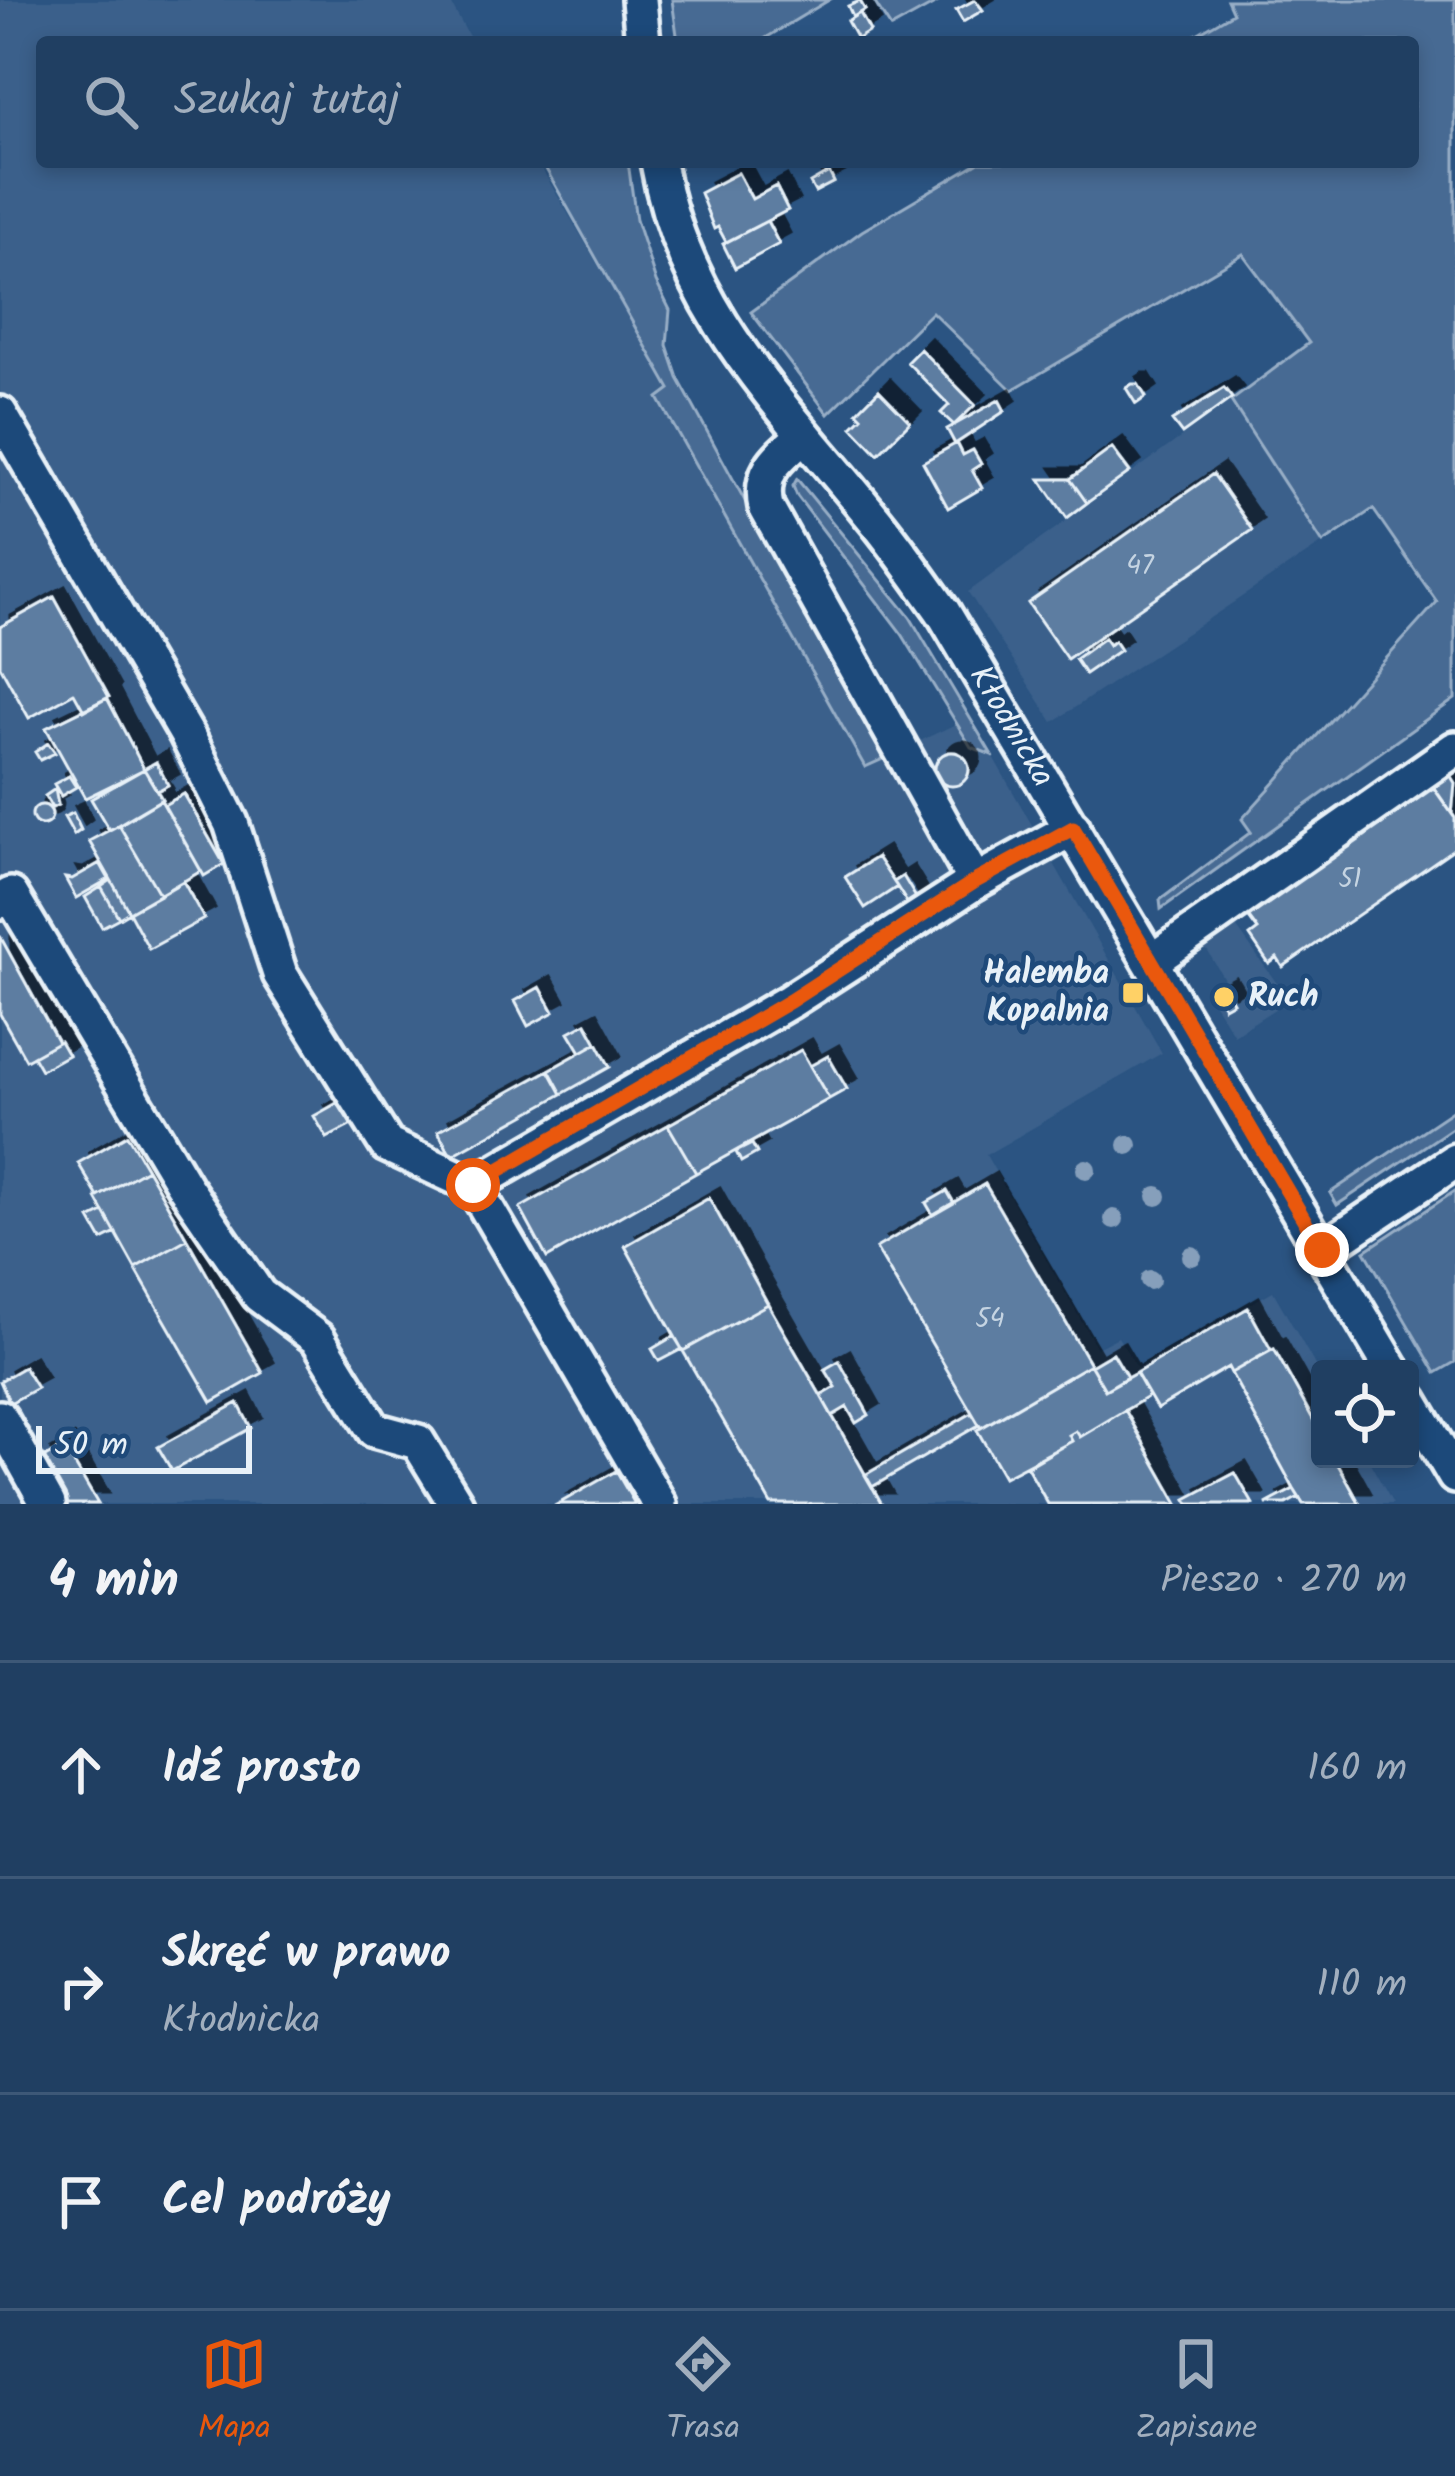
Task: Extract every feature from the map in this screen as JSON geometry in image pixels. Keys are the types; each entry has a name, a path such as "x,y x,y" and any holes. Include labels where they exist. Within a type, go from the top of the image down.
{"street":[{"path":"639,0 642,36"},
{"name":"Kłodnicka","path":"660,168 675,230 704,298 753,374 873,517 943,612 1387,1360"},
{"path":"0,414 187,735 231,823 280,974 387,1144 473,1185 659,1504"},
{"path":"804,435 770,466 764,483 766,507 974,882"},
{"path":"1152,961 1455,749"},
{"path":"473,1185 790,1001 974,882 1073,828"},
{"path":"0,901 11,896 185,1186 259,1295 317,1339 374,1430 418,1442 456,1504"},
{"path":"1322,1250 1455,1162"},
{"path":"1419,1415 1455,1476"},
{"path":"0,1418 49,1504"}],"shaded area":[{"path":"0,0 449,0 469,36 36,36 36,168 541,168 670,389 658,399 865,767 958,723 971,747 992,755 1162,1053 986,1155 1097,1348 1118,1337 1137,1368 1273,1291 1312,1360 1311,1468 1373,1468 1393,1504 0,1504"},
{"path":"672,0 829,0 769,36 677,36"},
{"path":"873,0 942,0 891,28"},
{"path":"1227,0 1455,0 1455,699 1161,909 1160,900 1251,832 1242,819 1437,602 1373,509 1323,543 1231,401 1309,343 1243,254 1012,390 932,312 828,414 751,312 862,231 969,168 1419,168 1419,36 1193,36 1233,13"},
{"path":"545,168 629,168 636,220 670,310 667,345 678,378 885,758 865,767 658,398 670,389"},
{"path":"1231,401 1323,543 1053,722 968,592"},
{"path":"797,479 910,617 992,755 971,747 902,634 797,496 793,486"},
{"path":"1232,921 1289,1000 1234,1035 1210,997 1224,979 1207,950 1188,953"},
{"path":"1455,1109 1455,1126 1337,1205 1330,1193"},
{"path":"1455,1191 1455,1362 1436,1373 1365,1251"}],"building":[{"path":"975,0 983,10 963,22 956,10"},
{"path":"860,1 865,10 853,17 848,6"},
{"path":"860,13 870,31 855,36 847,21"},
{"path":"829,172 834,182 815,192 810,183"},
{"path":"738,173 752,199 776,186 788,210 726,242 718,227 714,229 700,193"},
{"path":"767,221 779,244 735,268 723,244"},
{"path":"920,349 975,405 954,425 941,413 949,405 907,362"},
{"path":"1138,384 1146,397 1136,404 1126,388"},
{"path":"1224,388 1232,398 1182,434 1172,421"},
{"path":"879,390 910,422 878,454 852,427 862,417 857,412"},
{"path":"999,400 1005,411 955,444 947,429"},
{"path":"957,443 963,455 973,450 981,464 972,470 982,488 948,508 923,462"},
{"path":"1112,448 1130,472 1087,503 1070,479"},
{"path":"1213,474 1252,530 1067,659 1028,603"},
{"path":"1040,479 1070,479 1087,503 1067,518"},
{"path":"54,597 109,697 84,711 74,693 29,718 0,666 0,627"},
{"path":"1104,638 1120,650 1085,674 1075,659"},
{"path":"107,698 144,769 85,798 46,728"},
{"path":"48,743 55,753 40,760 35,752"},
{"path":"952,752 964,757 969,769 964,781 952,786 940,781 935,769 940,757"},
{"path":"156,762 168,785 157,791 144,769"},
{"path":"144,769 162,799 109,830 91,799"},
{"path":"1450,775 1455,783 1452,814 1433,787"},
{"path":"69,776 76,787 61,796 54,784"},
{"path":"1430,782 1455,818 1455,848 1283,967 1277,958 1269,964 1250,936 1258,930 1244,911"},
{"path":"55,789 58,805 52,808 45,796"},
{"path":"184,794 224,864 204,876 164,805"},
{"path":"161,800 201,871 160,895 119,825"},
{"path":"42,805 52,815 42,825 32,815"},
{"path":"73,813 81,830 74,835 64,817"},
{"path":"119,825 160,895 129,912 89,841"},
{"path":"877,857 897,887 865,908 845,877"},
{"path":"100,863 109,879 76,898 65,878 72,879"},
{"path":"903,876 918,901 909,906 894,882"},
{"path":"111,880 129,912 119,918 101,887"},
{"path":"183,881 204,919 149,949 129,912"},
{"path":"101,887 119,918 102,927 85,897"},
{"path":"0,936 58,1042 26,1060 0,1014"},
{"path":"540,987 554,1012 528,1026 515,1001"},
{"name":"Ruch","path":"1225,988 1233,1002 1224,1007 1216,993"},
{"path":"586,1023 597,1043 581,1052 569,1032"},
{"path":"60,1041 68,1055 41,1070 33,1056"},
{"path":"597,1043 610,1067 562,1094 549,1070"},
{"path":"801,1050 829,1099 696,1173 668,1125"},
{"path":"828,1056 847,1089 829,1099 810,1066"},
{"path":"549,1070 562,1094 451,1156 438,1131"},
{"path":"339,1102 352,1125 327,1138 314,1116"},
{"path":"668,1125 696,1173 547,1258 520,1208"},
{"path":"127,1135 147,1169 98,1197 78,1163"},
{"path":"752,1144 757,1153 741,1162 736,1152"},
{"path":"147,1169 187,1239 135,1268 96,1198"},
{"path":"985,1184 1090,1364 981,1428 876,1248"},
{"path":"947,1191 954,1203 933,1215 926,1203"},
{"path":"709,1198 768,1304 683,1351 625,1246"},
{"path":"104,1212 116,1233 102,1240 90,1219"},
{"path":"187,1239 263,1373 212,1402 135,1268"},
{"path":"768,1304 882,1504 771,1504 683,1351"},
{"path":"1248,1308 1271,1350 1231,1373 1228,1367 1157,1409 1136,1373"},
{"path":"674,1336 682,1349 659,1361 652,1349"},
{"path":"1274,1349 1311,1416 1311,1468 1340,1468 1360,1504 1303,1504 1231,1373"},
{"path":"1113,1353 1127,1377 1105,1390 1091,1366"},
{"path":"839,1361 869,1415 856,1423 847,1407 832,1416 821,1396 836,1387 825,1369"},
{"path":"1090,1364 1105,1390 1136,1373 1149,1396 1080,1437 1076,1431 1069,1435 1072,1441 1004,1477 977,1430"},
{"path":"24,1367 37,1388 10,1403 0,1381"},
{"path":"238,1403 251,1428 172,1471 158,1447"},
{"path":"1125,1410 1178,1504 1048,1504 1027,1467 1072,1441 1069,1435 1076,1431 1080,1437"},
{"path":"972,1413 979,1425 872,1487 865,1475"},
{"path":"64,1446 98,1504 65,1504 40,1460"},
{"path":"616,1471 635,1504 558,1504"},
{"path":"1235,1473 1253,1504 1189,1504 1186,1499"},
{"path":"1294,1489 1299,1497 1286,1504 1266,1504"}],"place":[{"name":"Halemba Kopalnia","path":"1133,993"},
{"name":"Ruch","path":"1224,997"}],"route":[{"path":"473,1185 790,1001 974,882 1073,828 1322,1250"}]}
